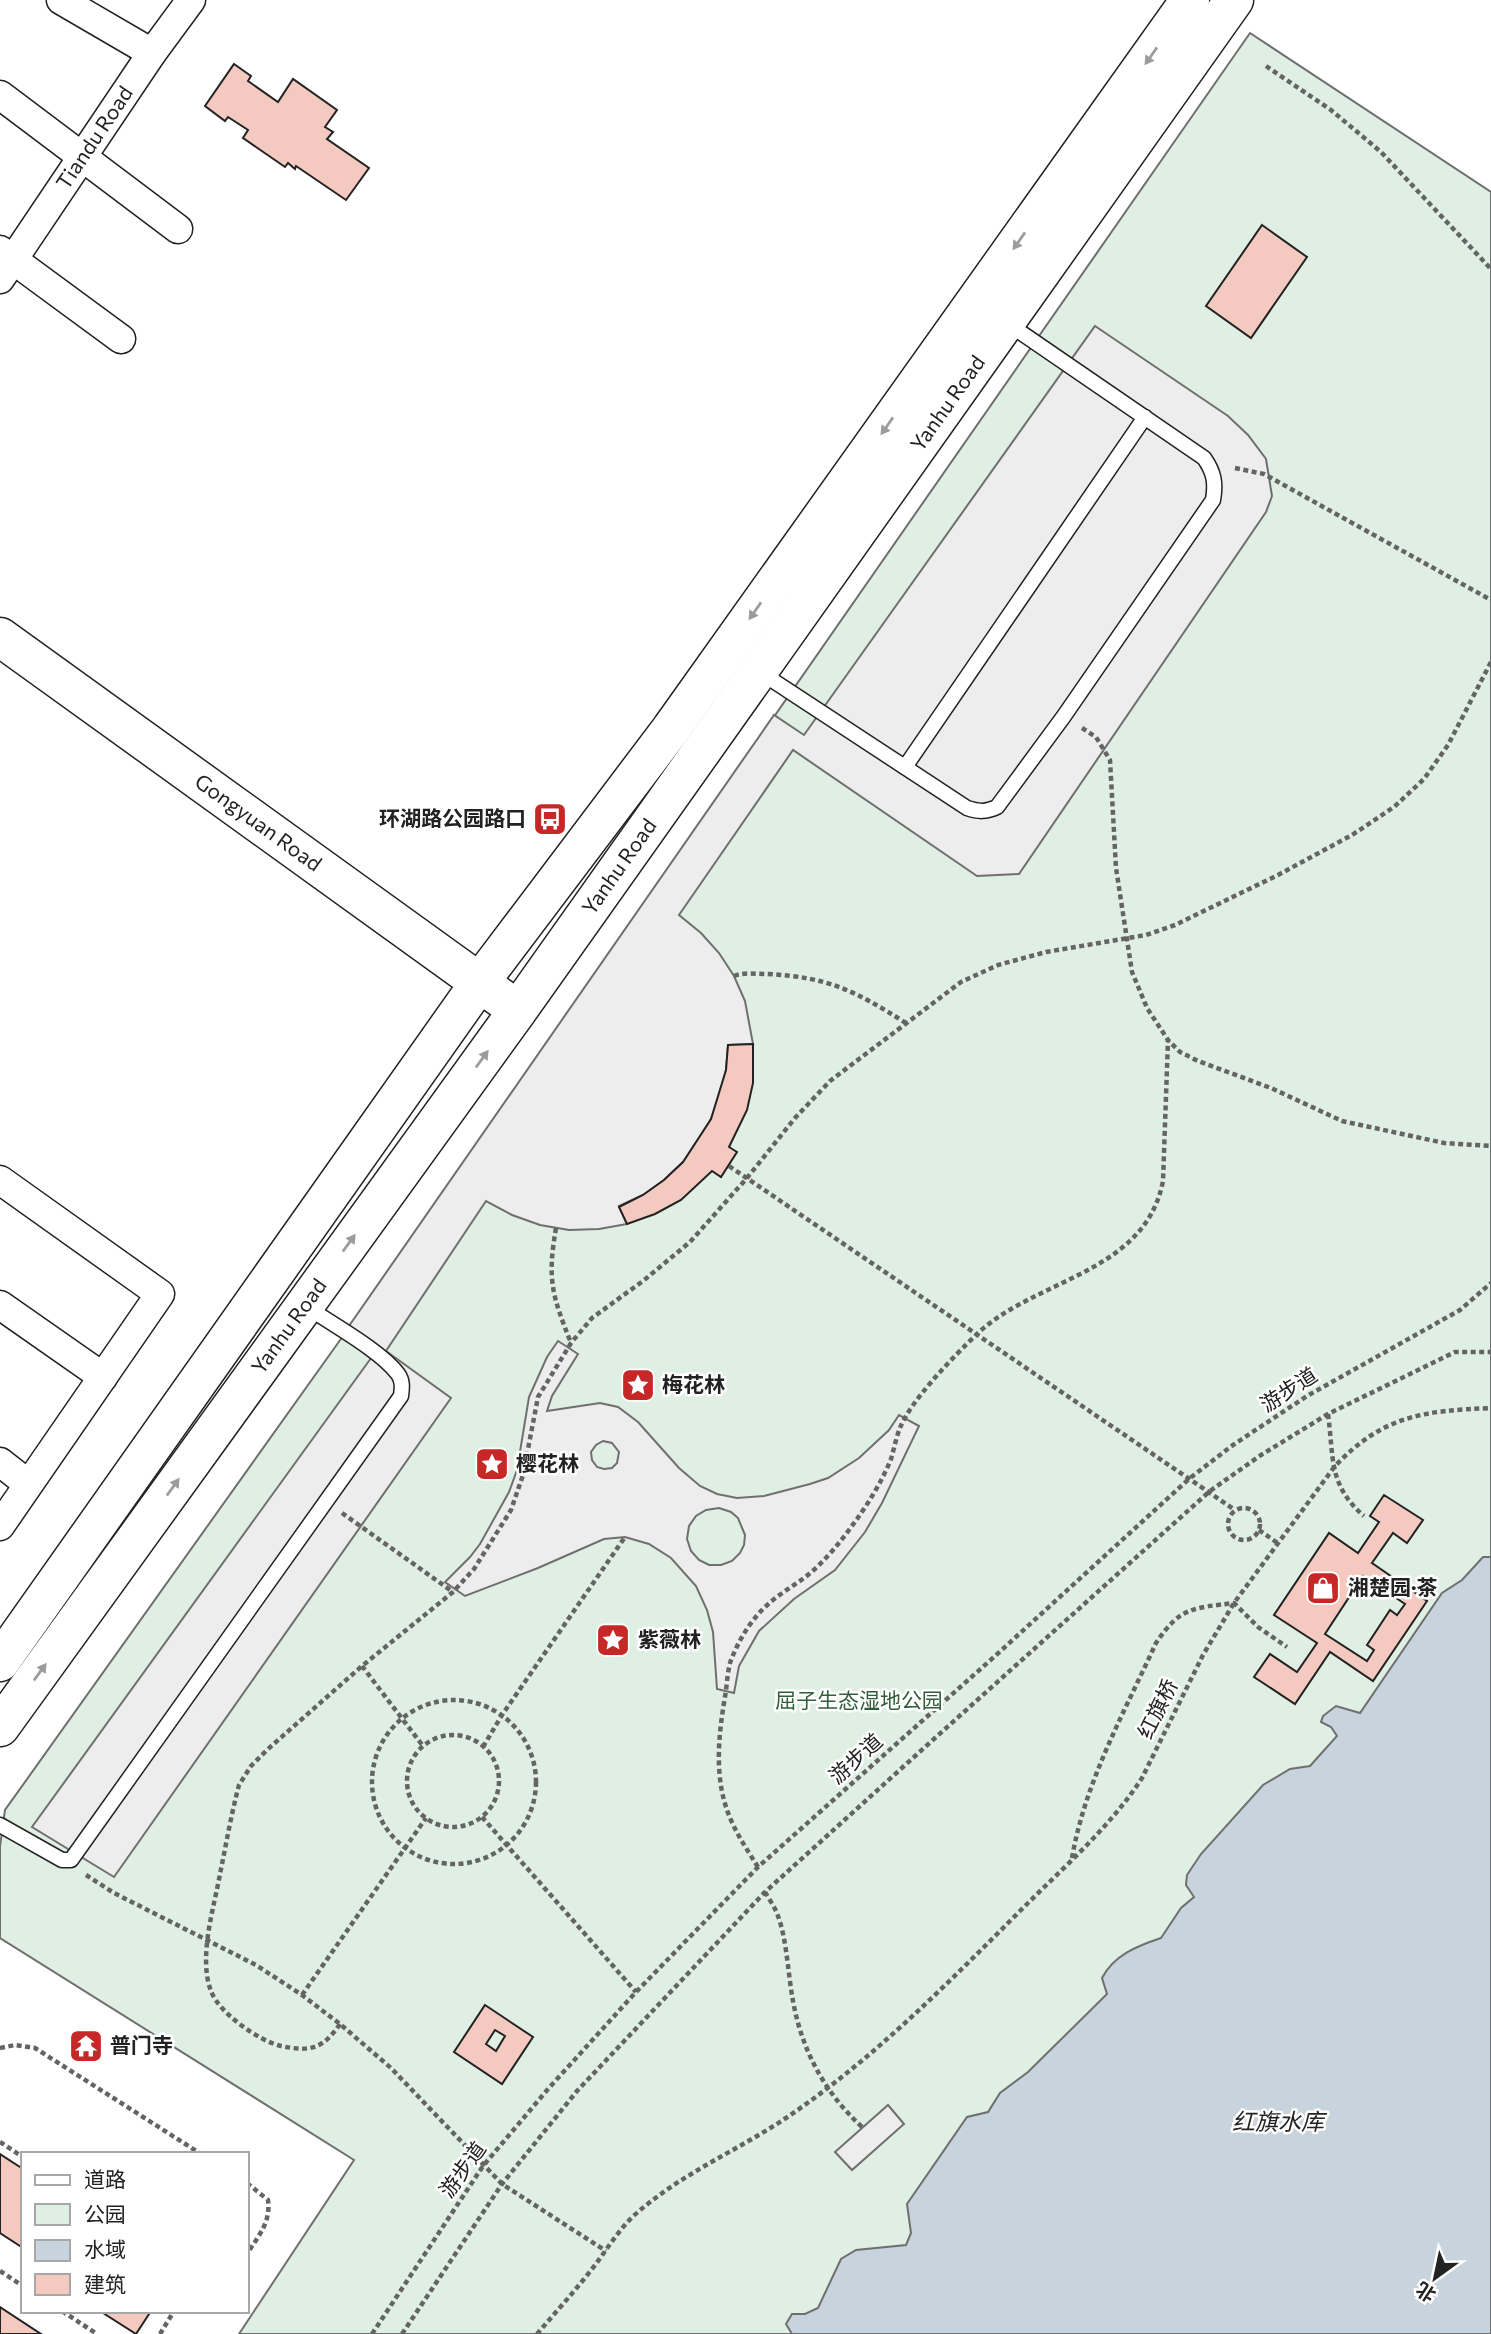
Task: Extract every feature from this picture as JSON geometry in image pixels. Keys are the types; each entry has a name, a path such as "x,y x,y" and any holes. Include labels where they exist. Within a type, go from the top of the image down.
{"main road":[{"name":"Yanhu Road","path":"0,1662 480,982 671,729 1190,0"},
{"name":"Yanhu Road","path":"0,1727 518,1010 1234,0"},
{"name":"Gongyuan Road","path":"0,637 518,1010"}],"street":[{"path":"61,0 152,53"},
{"name":"Tiandu Road","path":"4,262 81,158 191,0"},
{"path":"0,95 178,229"},
{"path":"4,262 121,339"},
{"path":"0,1180 160,1294 0,1527"},
{"path":"0,1304 103,1377"},
{"path":"0,1462 28,1484"}],"lane":[{"path":"759,671 967,808 977,811 997,807 1064,716 1213,500 1213,471 1204,458 1006,322"},
{"path":"905,767 1145,417"},
{"path":"0,1825 62,1860 71,1860 79,1852 401,1396 399,1375 380,1357 304,1304"}],"path":[{"path":"1266,66 1331,110 1381,152 1491,270"},
{"path":"1213,471 1228,467 1264,474 1491,600"},
{"path":"340,2024 331,2037 315,2048 293,2048 271,2043 228,2015 214,1999 208,1982 207,1939 239,1785 251,1766 268,1749 362,1666 453,1592 474,1569 511,1510 523,1475 538,1397 571,1343 592,1318 690,1242 747,1178 795,1118 830,1081 961,982 998,965 1046,952 1146,935 1165,928 1218,905 1352,835 1394,807 1424,779 1448,745 1491,662"},
{"path":"1064,716 1096,737 1110,760 1116,868 1125,939 1132,972 1147,1008 1168,1040 1180,1052 1198,1061 1271,1088 1342,1121 1444,1143 1491,1146"},
{"path":"734,976 754,974 819,979 848,989 906,1023"},
{"path":"758,1867 732,1823 723,1796 719,1757 730,1662 741,1639 756,1617 774,1598 806,1576 835,1548 876,1488 890,1459 900,1426 929,1387 978,1334 997,1318 1114,1255 1132,1240 1147,1222 1159,1200 1163,1181 1168,1040"},
{"path":"729,1166 1235,1510"},
{"path":"556,1228 551,1257 551,1283 571,1343"},
{"name":"游步道","path":"372,2334 483,2166 636,1992 758,1867 995,1657 1190,1478 1233,1445 1307,1396 1460,1310 1491,1283"},
{"path":"402,2334 502,2184 577,2091 765,1892 1210,1491 1261,1455 1328,1415 1455,1352 1491,1352"},
{"name":"红旗桥","path":"537,2334 606,2251 622,2226 640,2210 688,2175 786,2118 827,2088 919,2012 1072,1860 1130,1796 1142,1778 1203,1655 1234,1603 1335,1466 1371,1433 1410,1416 1441,1410 1491,1408"},
{"path":"1328,1415 1341,1490 1351,1505 1364,1516"},
{"path":"326,1502 453,1592"},
{"path":"1235,1510 1253,1510 1258,1516 1259,1530 1248,1539 1239,1539 1228,1527 1229,1517 1235,1510"},
{"path":"1259,1530 1279,1544"},
{"path":"483,1747 502,1715 625,1537"},
{"path":"1072,1860 1082,1810 1098,1770 1169,1624 1183,1613 1205,1606 1234,1603 1258,1627 1287,1647"},
{"path":"362,1666 423,1746"},
{"path":"440,1700 462,1700 483,1705 502,1715 518,1730 529,1748 536,1769 537,1790 532,1811 522,1830 507,1846 492,1856 457,1865 421,1858 405,1848 380,1820 371,1784 373,1765 388,1731 402,1718 440,1700"},
{"path":"449,1735 464,1736 483,1747 496,1765 499,1778 498,1793 492,1807 469,1824 454,1827 439,1825 426,1818 416,1808 407,1783 413,1756 435,1738 449,1735"},
{"path":"482,1817 636,1992"},
{"path":"302,1995 426,1818"},
{"path":"62,1860 114,1893 256,1965 302,1995 391,2068 502,2184 606,2251"},
{"path":"765,1892 778,1917 793,2004 806,2050 827,2088 862,2127"},
{"path":"0,2048 15,2045 35,2048 198,2152"},
{"path":"0,2142 21,2156"},
{"path":"248,2184 268,2200 270,2214 248,2253"},
{"path":"0,2271 21,2285"},
{"path":"65,2313 97,2334"},
{"path":"160,2334 173,2313"}],"green space":[{"name":"屈子生态湿地公园","path":"1250,33 1491,192 1491,2334 239,2334 354,2160 0,1938 0,1846 5,1810 338,1343"}],"shaded area":[{"path":"1095,326 1228,416 1248,435 1266,459 1272,496 1266,512 1019,874 977,876 793,750 679,915 701,933 719,953 734,976 745,1001 753,1044 728,1045 720,1095 698,1142 683,1162 664,1180 643,1195 619,1206 627,1224 569,1230 540,1225 512,1215 486,1201 386,1351 451,1398 114,1877 32,1827 379,1347 349,1326 774,715 804,735"},
{"path":"558,1341 578,1354 552,1396 547,1411 600,1403 618,1407 638,1422 679,1468 700,1486 717,1494 737,1498 764,1496 828,1478 859,1458 889,1430 899,1415 919,1426 865,1532 835,1570 794,1599 759,1631 739,1666 734,1693 717,1689 713,1632 696,1586 671,1558 649,1544 625,1537 604,1539 465,1596 445,1582 480,1544 509,1492 517,1470 529,1397 547,1357","holes":["603,1441 612,1443 619,1452 617,1463 612,1468 597,1467 592,1460 591,1452","719,1508 738,1518 745,1535 744,1545 732,1561 709,1565 699,1560 691,1551 687,1539 689,1526 696,1516 706,1510"]},
{"path":"888,2105 904,2124 852,2170 835,2152"}],"water":[{"name":"红旗水库","path":"1483,1557 1491,1557 1491,2334 792,2334 786,2324 792,2314 805,2314 818,2308 841,2259 856,2250 906,2245 911,2233 907,2204 967,2117 988,2112 1000,2093 1028,2072 1107,1994 1102,1978 1113,1963 1135,1948 1161,1938 1181,1908 1194,1897 1186,1885 1187,1875 1201,1854 1263,1785 1290,1769 1310,1766 1337,1736 1331,1727 1321,1722 1323,1716 1336,1706 1360,1713 1442,1593 1462,1580"}],"building":[{"path":"234,64 251,76 248,81 278,102 293,79 337,110 325,127 333,132 327,139 369,168 346,200 296,166 295,169 288,163 285,167 243,138 248,130 228,117 225,121 205,106"},
{"path":"1262,225 1307,257 1251,338 1206,306"},
{"path":"753,1044 753,1083 747,1110 729,1147 737,1152 721,1177 712,1171 681,1200 655,1214 627,1224 619,1207 643,1195 683,1162 711,1119 726,1070 728,1045"},
{"name":"湘楚园·茶","path":"1384,1495 1423,1520 1407,1543 1393,1533 1372,1563 1427,1601 1373,1681 1330,1652 1295,1704 1254,1677 1270,1654 1297,1672 1317,1643 1274,1615 1329,1533 1358,1553 1379,1522 1370,1516","holes":["1363,1576 1405,1604 1397,1615 1390,1610 1367,1645 1374,1650 1367,1661 1325,1634"]},
{"path":"485,2005 533,2037 502,2084 454,2052","holes":["495,2030 505,2036 496,2051 486,2044"]},
{"path":"0,2154 21,2168 21,2247 0,2233"},
{"path":"0,2307 41,2334 0,2334"},
{"path":"103,2313 150,2313 136,2334"}],"place":[{"name":"环湖路公园路口","path":"550,819"},
{"name":"梅花林","path":"638,1385"},
{"name":"樱花林","path":"492,1464"},
{"name":"湘楚园·茶","path":"1323,1588"},
{"name":"紫薇林","path":"613,1640"},
{"name":"普门寺","path":"86,2046"}]}
